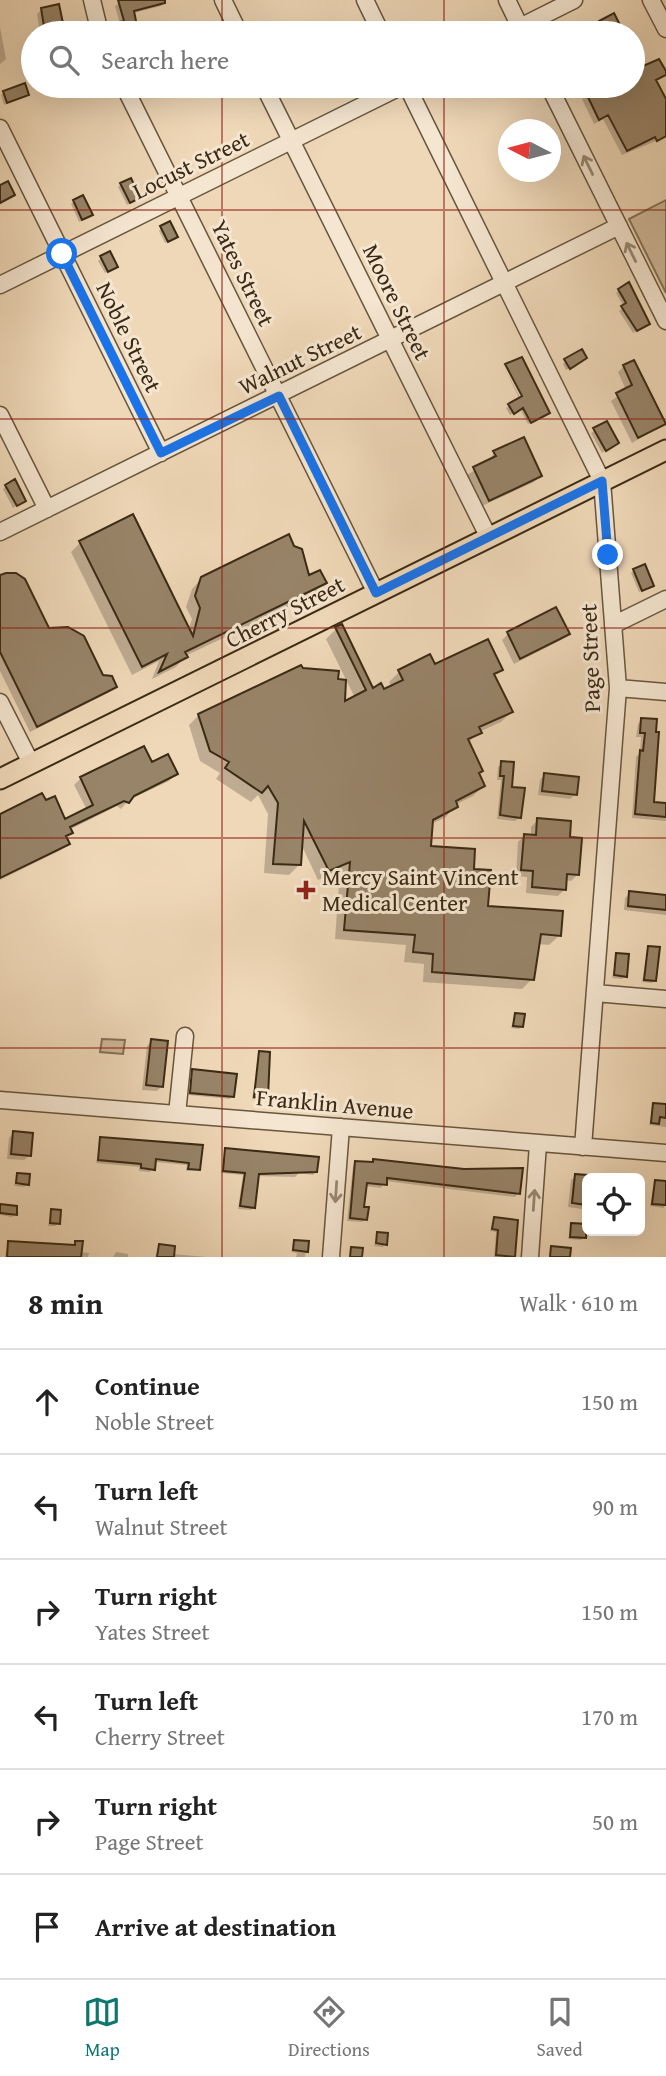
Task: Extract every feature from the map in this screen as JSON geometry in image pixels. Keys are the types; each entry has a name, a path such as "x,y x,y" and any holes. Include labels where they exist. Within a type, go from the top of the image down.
{"main road":[{"name":"Cherry Street","path":"0,779 666,450"}],"street":[{"path":"92,0 97,21"},
{"path":"223,0 233,21"},
{"path":"365,0 375,21"},
{"path":"507,0 514,21"},
{"path":"535,21 574,0"},
{"path":"651,0 666,29"},
{"name":"Yates Street","path":"130,98 376,593"},
{"name":"Moore Street","path":"270,98 489,538"},
{"name":"Locust Street","path":"0,285 380,98"},
{"name":"Page Street","path":"411,98 602,481 618,688 583,1147"},
{"path":"555,98 666,321"},
{"name":"Noble Street","path":"0,128 161,453"},
{"name":"Walnut Street","path":"0,532 619,226"},
{"path":"0,415 47,509"},
{"path":"613,625 666,599"},
{"path":"618,688 666,692"},
{"path":"0,702 31,763"},
{"path":"595,993 666,999"},
{"path":"177,1114 184,1036"},
{"name":"Franklin Avenue","path":"0,1100 666,1153"},
{"path":"331,1257 341,1127"},
{"path":"530,1257 538,1144"}],"shaded area":[{"path":"666,200 666,293 629,219"},
{"path":"102,1039 125,1040 123,1054 100,1052"}],"building":[{"path":"118,0 165,0 165,3 134,11 136,21 124,21"},
{"path":"59,4 63,21 43,21 41,8"},
{"path":"614,13 618,21 599,21"},
{"path":"659,59 666,71 666,75 656,80 666,99 666,136 657,141 655,137 627,151 608,115 599,120 588,98 645,98 645,65"},
{"path":"21,84 21,98 7,103 3,91"},
{"path":"131,178 140,198 130,203 120,183"},
{"path":"8,181 15,195 0,203 0,185"},
{"path":"83,195 93,215 82,220 73,200"},
{"path":"170,221 178,237 168,242 160,226"},
{"path":"110,251 118,267 108,272 100,256"},
{"path":"629,282 650,324 637,331 621,306 626,303 618,289"},
{"path":"582,349 587,358 570,369 564,359"},
{"path":"522,357 550,413 531,423 523,408 514,414 508,404 522,396 505,364"},
{"path":"634,360 666,424 638,438 616,393 632,385 623,365"},
{"path":"607,421 619,443 606,451 593,428"},
{"path":"524,437 542,476 489,501 473,467 496,456 493,451"},
{"path":"15,479 26,501 17,506 5,485"},
{"path":"133,514 193,636 200,608 195,596 201,577 289,534 294,546 302,549 309,575 320,570 327,583 185,652 188,657 159,672 167,654 142,667 79,541"},
{"path":"645,564 654,586 642,591 633,569"},
{"path":"16,573 25,579 49,628 68,627 84,636 103,675 112,676 117,687 37,727 0,652 0,575"},
{"path":"556,607 570,634 520,659 507,632"},
{"path":"342,624 373,688 381,683 384,689 403,680 398,670 430,654 435,664 488,639 503,670 494,674 513,712 479,727 482,733 468,739 483,771 479,773 485,786 456,801 458,807 433,820 431,846 475,849 474,869 491,870 488,906 563,911 561,936 541,934 534,980 432,972 433,954 413,952 415,935 344,930 350,862 329,871 304,821 301,865 273,864 278,803 268,786 262,793 225,768 229,762 210,751 198,714 301,665 303,668 339,671 338,679 346,680 345,701 366,690 335,627"},
{"path":"641,718 657,719 656,732 659,732 654,802 666,803 666,817 635,814 640,750 643,751 645,733 640,733"},
{"path":"144,746 152,762 168,754 178,774 134,796 129,803 124,801 70,827 73,833 66,836 70,844 0,878 0,814 42,793 46,800 55,796 65,819 93,805 80,777"},
{"path":"501,761 514,762 512,787 525,788 521,818 500,815 504,776 500,776"},
{"path":"544,773 579,777 577,795 542,791"},
{"path":"537,818 571,821 570,837 582,838 579,875 567,874 566,890 532,887 533,871 521,870 524,834 536,835"},
{"path":"629,891 666,895 666,910 628,906"},
{"path":"648,946 660,947 656,981 644,980"},
{"path":"616,953 629,954 627,977 614,975"},
{"path":"515,1013 525,1014 523,1027 513,1026"},
{"path":"151,1039 168,1041 163,1087 146,1085"},
{"path":"259,1051 270,1052 268,1098 254,1097"},
{"path":"192,1069 237,1074 234,1097 190,1093"},
{"path":"653,1103 666,1104 666,1118 660,1117 659,1124 651,1123"},
{"path":"13,1131 33,1133 31,1156 11,1154"},
{"path":"100,1137 203,1145 200,1170 188,1169 189,1163 156,1159 155,1170 141,1168 141,1164 98,1160"},
{"path":"225,1148 319,1157 317,1172 259,1174 255,1208 240,1206 245,1173 223,1171"},
{"path":"373,1159 464,1169 523,1168 520,1194 387,1178 387,1185 367,1183 364,1207 369,1207 367,1220 350,1218 355,1161 373,1162"},
{"path":"17,1173 30,1174 29,1185 16,1183"},
{"path":"575,1174 582,1175 582,1204 572,1203"},
{"path":"655,1180 666,1181 666,1205 652,1204"},
{"path":"0,1204 17,1206 17,1215 0,1213"},
{"path":"51,1209 61,1210 60,1224 50,1223"},
{"path":"494,1217 518,1220 515,1257 496,1255 498,1230 492,1229"},
{"path":"571,1223 582,1224 582,1236 586,1238 570,1237"},
{"path":"377,1232 388,1233 387,1245 376,1243"},
{"path":"294,1240 309,1241 308,1252 293,1250"},
{"path":"8,1241 75,1245 75,1241 83,1241 81,1257 7,1257"},
{"path":"159,1244 175,1246 174,1257 157,1257"},
{"path":"551,1246 571,1248 570,1257 550,1257"},
{"path":"351,1247 363,1248 362,1257 350,1257"}],"place":[{"name":"Mercy Saint Vincent Medical Center","path":"306,890"}],"route":[{"path":"62,254 161,453 279,396 376,593 602,481 608,555"}]}
